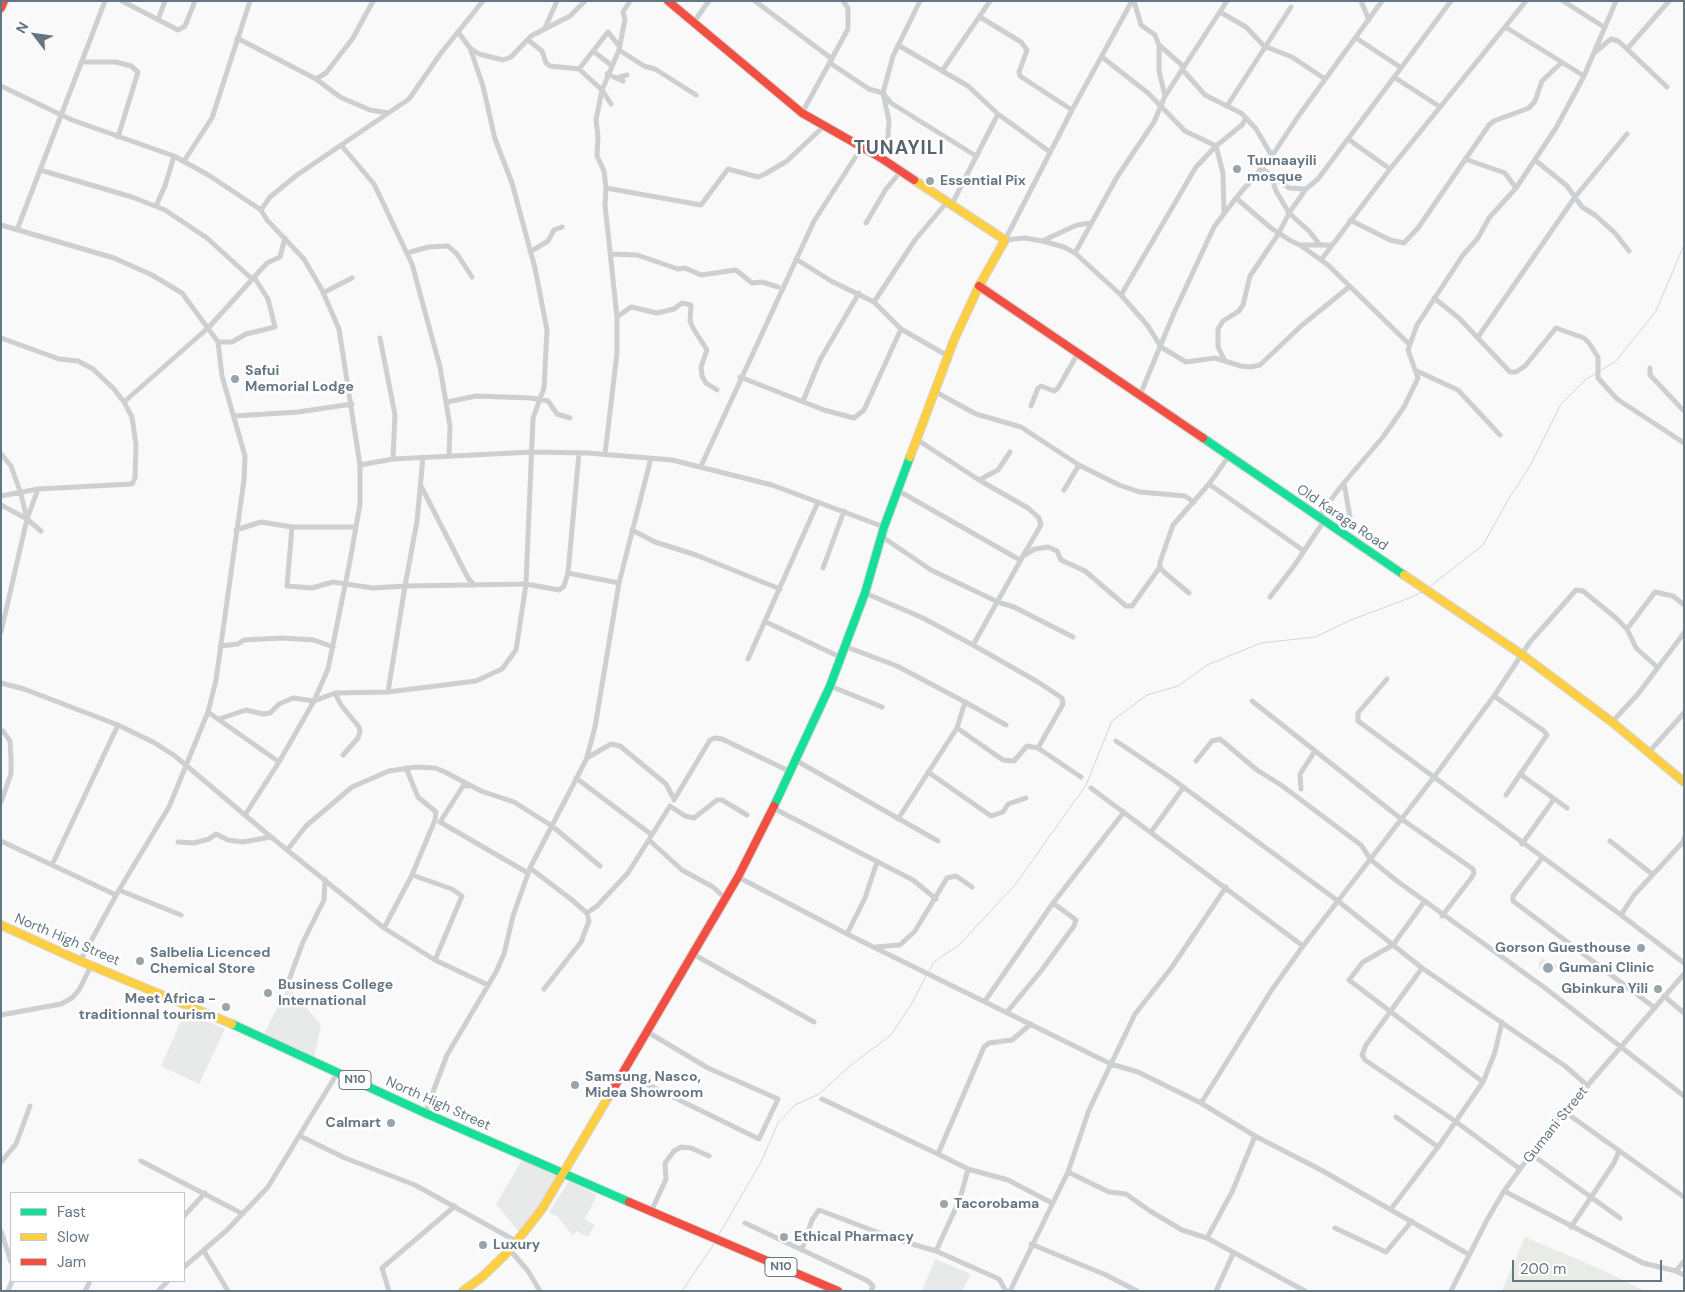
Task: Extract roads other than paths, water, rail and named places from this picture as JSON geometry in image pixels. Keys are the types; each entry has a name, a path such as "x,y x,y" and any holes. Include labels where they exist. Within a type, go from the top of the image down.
{"main road":[{"path":"1,8 4,1"},
{"path":"465,1290 510,1250 542,1209 738,877 791,772 830,686 864,593 897,490 934,391 979,286 1005,240 881,158 802,113 668,1"},
{"name":"Old Karaga Road","path":"979,286 1521,654 1612,722 1684,782"},
{"name":"North High Street","path":"1,925 91,966 248,1031 425,1113 564,1172 651,1212 838,1291"}],"street":[{"path":"17,230 105,1"},
{"path":"122,1 173,28 182,29 195,1"},
{"path":"158,20 165,1"},
{"path":"184,161 212,118 224,86 237,38 250,1"},
{"path":"316,79 326,73 353,38 373,1"},
{"path":"261,210 270,197 297,175 408,99 483,1"},
{"path":"544,28 557,1"},
{"path":"470,48 479,54 503,60 511,57 528,40 544,28 570,16 585,1"},
{"path":"605,454 617,353 617,317 612,254 605,205 604,171 597,156 598,136 596,120 607,74 619,48 626,19 624,12 630,1"},
{"path":"693,23 709,1"},
{"path":"755,1 869,89 883,94 891,103 976,156"},
{"path":"802,113 849,24 848,8 843,1"},
{"path":"881,158 888,136 889,121 883,94 898,45 920,1"},
{"path":"942,71 990,1"},
{"path":"1133,1 1139,22 1154,35 1159,45 1182,67 1205,95 1246,118 1256,129 1272,156"},
{"path":"1005,240 1072,110 1133,1"},
{"path":"1075,253 1118,177 1154,122 1165,96 1182,67 1227,1"},
{"path":"1361,1 1369,20"},
{"path":"1140,394 1214,227 1272,156 1382,1"},
{"path":"1224,359 1218,347 1218,329 1223,321 1239,310 1243,304 1250,276 1279,233 1289,212 1306,190 1318,179 1451,1"},
{"path":"1321,260 1390,169 1526,1"},
{"path":"1563,1 1604,27"},
{"path":"1500,434 1458,390 1417,371 1408,356 1409,344 1417,325 1463,255 1478,238 1489,218 1516,188 1556,128 1584,76 1616,1"},
{"path":"1627,49 1669,1"},
{"path":"1227,106 1264,46 1291,7"},
{"path":"1220,12 1246,27 1264,46 1292,57 1325,80"},
{"path":"980,17 1021,42 1025,47 1027,53 1019,72 1020,76 1072,110"},
{"path":"1506,28 1584,76"},
{"path":"611,36 623,29"},
{"path":"219,719 246,710 263,714 270,713 279,704 293,698 314,701 335,694 388,692 467,682 502,669 517,646 526,584 533,418 541,400 545,382 547,330 530,252 512,183 495,139 483,86 470,48 458,32"},
{"path":"579,69 608,32 619,48 644,66 655,69 696,95"},
{"path":"237,38 316,79 340,97 370,110 389,113"},
{"path":"1356,38 1400,67"},
{"path":"528,40 542,51 546,63 550,66 579,69 602,90 611,104"},
{"path":"1592,55 1611,40 1618,42 1667,87"},
{"path":"898,45 968,86 998,114 1050,152"},
{"path":"1159,45 1159,71 1165,96"},
{"path":"593,51 611,65"},
{"path":"1102,57 1148,92 1185,131 1216,146"},
{"path":"81,62 116,62 131,66 138,72 118,137"},
{"path":"1350,220 1390,240 1404,243 1418,228 1465,159 1494,121 1529,108 1535,101 1542,80 1561,63"},
{"path":"607,74 623,81"},
{"path":"617,78 627,75"},
{"path":"1394,77 1440,107"},
{"path":"1,86 60,115 174,156 261,210 267,220 304,259 324,293 339,329 360,464 360,504 333,647 328,669 314,701 246,816"},
{"path":"874,302 915,240 946,202 953,202 998,114"},
{"path":"1121,295 1196,167 1216,146 1242,125 1246,118"},
{"path":"606,188 702,205 728,169 758,177 765,174 787,161 824,126"},
{"path":"1478,337 1575,197 1627,134"},
{"path":"1348,139 1390,169"},
{"path":"340,145 374,184 407,253 432,332 451,435 449,455"},
{"path":"1216,146 1223,174 1224,214"},
{"path":"701,466 740,377 819,210 862,147"},
{"path":"156,206 165,186 174,156"},
{"path":"1465,159 1505,173 1516,188"},
{"path":"1535,160 1567,186 1582,207 1596,215 1630,251"},
{"path":"1261,168 1289,188 1306,190"},
{"path":"40,170 156,206 176,216 207,238 253,278 268,299 275,328 246,334 232,342 218,342"},
{"path":"866,224 886,189 901,171"},
{"path":"1271,175 1276,191 1289,212 1310,232 1320,245"},
{"path":"1236,198 1279,233 1321,260 1409,344"},
{"path":"1042,241 1077,226 1091,223"},
{"path":"1,225 97,252 152,275 182,293 209,327 218,342 222,376 246,462 220,646 208,712 187,766 168,807 80,961"},
{"path":"530,252 548,241 554,230 562,227"},
{"path":"124,402 209,327 267,263 280,257 285,238"},
{"path":"1005,240 1025,238 1042,241 1064,247 1075,253 1121,295 1148,326 1161,347 1186,362 1224,359 1241,366 1251,367 1260,365 1300,326 1348,287"},
{"path":"1300,245 1331,245"},
{"path":"407,253 428,247 448,246 457,254 472,276"},
{"path":"612,254 637,256 678,269 685,268 701,275 736,270 752,282 762,282 778,287"},
{"path":"796,259 831,281 859,293 874,302 901,328 948,356"},
{"path":"324,293 352,278"},
{"path":"803,401 820,360 859,293"},
{"path":"1434,298 1459,318 1510,372 1516,372 1525,366 1556,328 1584,338 1598,357 1598,378 1617,399 1684,443"},
{"path":"617,317 631,307 657,313 674,309 682,303 691,305 690,321 707,350 701,366 702,376 706,383 717,390"},
{"path":"740,377 854,418 859,415 870,399 901,328"},
{"path":"1,338 59,359 78,361 85,364 114,389 124,402 134,425 136,475 132,484 38,489 21,494 1,496"},
{"path":"380,338 395,415 396,428 393,459"},
{"path":"1031,406 1038,388 1041,386 1054,391 1058,388 1078,353"},
{"path":"1650,368 1650,375 1684,410"},
{"path":"1270,597 1304,551 1321,519 1344,483 1383,437 1404,407 1414,388 1417,371"},
{"path":"934,391 976,414 1021,427 1079,465 1120,485 1140,492 1185,496 1194,502"},
{"path":"446,402 459,398 486,396 541,400 552,404 561,417 570,418"},
{"path":"234,416 298,412 352,404"},
{"path":"916,439 979,480 1028,508 1039,518 1041,525 973,645"},
{"path":"360,464 393,459 449,455 533,452 605,454 650,458 701,466 772,485 884,527"},
{"path":"979,480 998,470 1010,452"},
{"path":"292,527 287,586 312,588 333,582 373,588 526,584 559,590 564,586 568,573 579,453"},
{"path":"1,454 11,466 27,519"},
{"path":"1022,558 1040,548 1048,547 1057,551 1061,560 1085,571 1126,606 1132,606 1160,567 1174,525 1209,484 1229,456"},
{"path":"388,692 417,521 423,457"},
{"path":"425,1113 447,1055 504,954 513,916 529,871 587,758 595,727 619,583 650,458"},
{"path":"1064,490 1079,465"},
{"path":"1341,533 1350,517 1344,483"},
{"path":"1209,484 1304,551"},
{"path":"421,485 468,578 474,585"},
{"path":"1,632 27,519 38,489"},
{"path":"897,490 1022,558"},
{"path":"748,660 818,502"},
{"path":"1,505 27,519 41,531"},
{"path":"823,568 844,512"},
{"path":"236,530 260,522 292,527 355,527"},
{"path":"632,530 655,542 696,555 780,589"},
{"path":"881,536 931,570 998,602 1014,607 1073,637"},
{"path":"1160,567 1189,593"},
{"path":"568,573 619,583"},
{"path":"1201,1103 1271,991 1303,946 1371,860 1400,818 1434,777 1494,696 1521,654 1576,590 1583,591 1627,629 1636,648 1658,667"},
{"path":"1627,629 1655,592 1673,596 1684,605"},
{"path":"864,593 923,618 1038,682 1062,698 1063,704 1038,748"},
{"path":"766,622 840,657"},
{"path":"1612,722 1638,694 1684,633"},
{"path":"220,646 238,644 244,640 282,638 314,640 333,647"},
{"path":"844,646 897,666 1006,725"},
{"path":"1387,680 1358,713 1358,721 1684,963"},
{"path":"1,683 24,689 118,725 155,743 187,766 384,928 435,960 488,985"},
{"path":"830,686 882,707"},
{"path":"335,694 341,705 359,726 360,731 358,738 343,755"},
{"path":"1494,696 1544,731 1546,735 1506,795"},
{"path":"1252,701 1400,818 1472,869 1474,873 1442,916"},
{"path":"898,819 957,728 965,702"},
{"path":"208,712 279,762"},
{"path":"1648,753 1684,713"},
{"path":"52,865 118,725"},
{"path":"957,728 1003,760 1014,761 1027,746 1038,748 1081,778"},
{"path":"1,802 11,774 12,759 10,741 3,731"},
{"path":"587,913 597,906 628,873 710,740 714,738 722,739 791,772"},
{"path":"1196,761 1212,740 1220,739 1361,845 1371,860 1442,916 1545,988 1684,1096"},
{"path":"1116,741 1338,901 1422,968 1565,1066 1588,1086"},
{"path":"587,758 611,744 620,746 666,784 674,799"},
{"path":"1300,789 1300,774 1315,751"},
{"path":"796,760 938,842"},
{"path":"384,928 412,875 433,828 436,812 418,797 406,768"},
{"path":"288,849 306,826 352,787 389,771 406,768 435,768 481,791"},
{"path":"928,772 991,816 1003,812 1008,804 1026,798"},
{"path":"1520,774 1567,808"},
{"path":"576,778 651,837 682,870 713,887 725,898"},
{"path":"433,828 440,822 463,786 466,785 514,802 552,826 600,866"},
{"path":"1091,788 1303,946"},
{"path":"1151,832 1183,788"},
{"path":"1522,844 1554,799"},
{"path":"670,806 685,816 694,818 717,800 722,800 747,816"},
{"path":"773,808 912,880 936,899"},
{"path":"985,1001 1054,903 1124,812"},
{"path":"440,822 529,871 572,900 587,913 590,921 584,936 544,989"},
{"path":"178,842 194,843 208,839 216,834 243,842 271,837"},
{"path":"1621,915 1652,874 1684,842 1684,838"},
{"path":"1,841 116,895"},
{"path":"1610,841 1652,874"},
{"path":"1542,858 1513,896 1513,900 1654,1008"},
{"path":"847,934 865,898 877,862"},
{"path":"412,875 452,889 462,896 435,960"},
{"path":"876,948 900,945 914,931 936,899 947,878 956,876 972,887"},
{"path":"738,877 847,934 1111,1064 1138,1072 1201,1103 1255,1136 1412,1220 1468,1254"},
{"path":"289,980 324,900 325,880"},
{"path":"1010,1291 1031,1244 1068,1172 1089,1110 1135,1014 1172,967 1226,887"},
{"path":"119,890 181,915"},
{"path":"1424,902 1393,945 1362,962 1349,980 1483,1082"},
{"path":"1007,1012 1042,971 1074,926 1076,920 1054,903"},
{"path":"693,954 814,1022"},
{"path":"1,1015 61,1004 72,998 80,990 91,966"},
{"path":"1422,968 1366,1045 1362,1055 1365,1060 1455,1121 1520,1169"},
{"name":"Gumani Street","path":"1451,1291 1468,1254 1504,1191 1531,1154 1684,974"},
{"path":"1664,996 1684,1013"},
{"path":"1391,1209 1438,1147 1483,1082 1495,1052 1502,1022"},
{"path":"938,1154 984,1047 989,1043 1012,1040 1031,1024"},
{"path":"622,1072 759,1140 778,1099 708,1068 646,1031"},
{"path":"185,1266 243,1214 268,1187 338,1072"},
{"path":"822,1099 968,1169 1008,1180 1052,1203"},
{"path":"1,1162 16,1144 30,1106"},
{"path":"1565,1112 1684,1197"},
{"path":"1396,1117 1438,1147"},
{"path":"300,1136 345,1158 415,1185 516,1241"},
{"path":"1207,1238 1232,1192 1255,1136"},
{"path":"651,1212 666,1179 665,1163 674,1151 681,1147 691,1148 709,1156"},
{"path":"1571,1227 1614,1163 1618,1151"},
{"path":"1531,1154 1620,1218"},
{"path":"141,1161 243,1214"},
{"path":"936,1251 960,1199 968,1169"},
{"path":"1068,1172 1109,1192 1126,1194 1150,1212 1182,1230 1207,1238 1233,1254 1305,1291"},
{"path":"1504,1191 1642,1262 1676,1271 1684,1276"},
{"path":"185,1215 204,1193"},
{"path":"390,1291 382,1268 455,1206"},
{"path":"802,1249 812,1220 819,1210 896,1239 936,1251 998,1279 1006,1291"},
{"path":"1335,1228 1386,1252 1412,1220"},
{"path":"745,1223 868,1281 873,1286 871,1291"},
{"path":"1,1230 10,1259"},
{"path":"1031,1244 1106,1274 1137,1291"},
{"path":"510,1250 528,1271 540,1291"},
{"path":"204,1251 228,1291"},
{"path":"1216,1291 1233,1254"},
{"path":"1676,1271 1684,1261"},
{"path":"158,1291 167,1282"}],"waterway":[{"path":"1600,371 1616,361 1656,311 1684,245"},
{"path":"1428,588 1483,545 1531,464 1561,404 1585,380 1596,373"},
{"path":"929,971 934,962 959,945 1015,885 1086,785 1112,721 1147,695 1178,686 1207,665 1261,643 1315,637 1351,620 1423,591"},
{"path":"718,1236 761,1162 778,1123 795,1105 819,1094 851,1065 891,1035 912,1003 927,974"},
{"path":"682,1291 714,1244"}],"place":[{"name":"Tuunaayili mosque","path":"1237,169"},
{"name":"Essential Pix","path":"930,181"},
{"name":"Safui Memorial Lodge","path":"235,379"},
{"name":"Gorson Guesthouse","path":"1641,948"},
{"name":"Salbelia Licenced Chemical Store","path":"140,961"},
{"name":"Gumani Clinic","path":"1548,968"},
{"name":"Gbinkura Yili","path":"1658,989"},
{"name":"Business College International","path":"268,993"},
{"name":"Meet Africa - traditionnal tourism","path":"226,1007"},
{"name":"Samsung, Nasco, Midea Showroom","path":"575,1085"},
{"name":"Calmart","path":"391,1123"},
{"name":"Tacorobama","path":"944,1204"},
{"name":"Ethical Pharmacy","path":"784,1237"},
{"name":"Luxury","path":"483,1245"}],"district":[{"name":"TUNAYILI","path":"899,149"}]}
